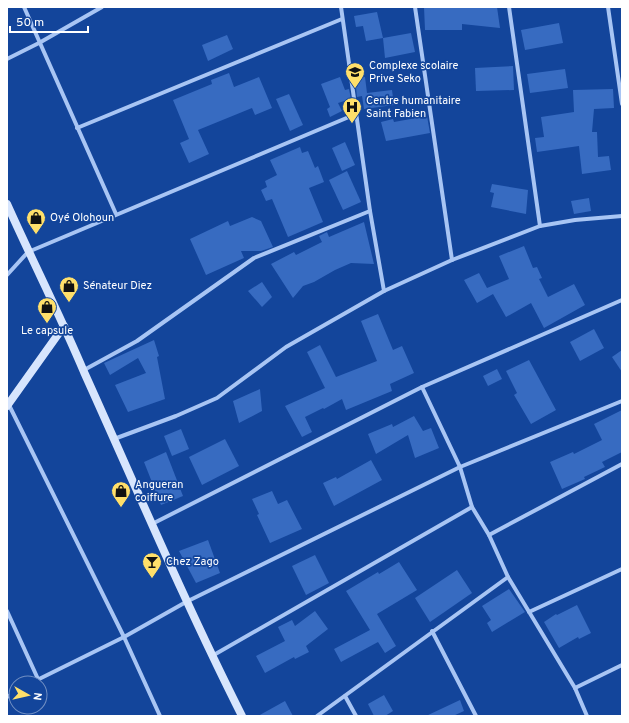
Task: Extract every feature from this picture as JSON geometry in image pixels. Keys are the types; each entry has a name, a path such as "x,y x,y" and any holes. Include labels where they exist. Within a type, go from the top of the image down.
{"main road":[{"path":"7,204 84,370 186,602 242,716"},
{"path":"8,405 64,326"}],"street":[{"path":"24,7 116,214"},
{"path":"7,58 39,43 102,7"},
{"path":"341,7 370,211 384,291"},
{"path":"415,7 452,260"},
{"path":"509,7 540,226"},
{"path":"608,7 622,104"},
{"path":"77,128 342,19"},
{"path":"7,275 28,252 356,114"},
{"path":"84,370 137,341 254,258 370,211"},
{"path":"114,439 176,416 217,398 286,347 384,291 452,260 540,226 575,220 622,216"},
{"path":"152,524 422,387 622,300"},
{"path":"422,387 460,467 472,507 489,535 508,577 575,688 587,716"},
{"path":"46,675 124,637 186,602 460,467 622,401"},
{"path":"8,405 124,637 160,716"},
{"path":"489,535 622,464"},
{"path":"212,657 472,507"},
{"path":"529,612 622,569"},
{"path":"317,716 508,577"},
{"path":"7,612 36,675"},
{"path":"432,631 476,716"},
{"path":"575,688 622,664"},
{"path":"345,696 356,716"}],"building":[{"path":"424,7 497,7 500,28 462,24 462,30 425,30"},
{"path":"377,12 383,38 366,41 363,26 356,27 354,16"},
{"path":"559,23 563,43 525,50 521,30"},
{"path":"411,33 415,52 385,58 383,38"},
{"path":"227,35 233,49 208,61 202,45"},
{"path":"513,66 514,90 476,91 475,68"},
{"path":"565,69 568,88 530,93 527,74"},
{"path":"229,73 234,87 259,77 272,108 255,115 252,108 198,130 209,154 189,163 180,143 189,139 173,100 212,84 211,80"},
{"path":"340,77 345,90 349,89 351,99 338,103 342,111 330,117 327,109 330,107 321,84"},
{"path":"365,77 367,93 392,90 394,105 364,109 362,96 357,97 356,87 358,86 357,78"},
{"path":"613,89 614,108 594,109 592,132 597,132 598,157 609,156 611,170 582,174 579,146 537,152 535,138 544,137 541,117 574,112 573,90"},
{"path":"289,94 303,125 290,131 276,99"},
{"path":"427,116 430,133 386,141 381,122 393,119 394,122"},
{"path":"345,142 355,165 342,171 332,148"},
{"path":"300,147 302,153 308,151 315,168 318,166 324,182 309,188 323,222 288,237 272,199 266,201 261,190 267,187 265,181 277,175 270,160"},
{"path":"347,171 361,202 343,210 329,180"},
{"path":"492,184 528,190 526,214 491,207 494,193 490,192"},
{"path":"589,198 591,211 574,214 571,201"},
{"path":"252,217 261,221 273,247 261,251 241,251 244,258 206,275 190,239 228,221 230,226"},
{"path":"364,222 374,264 351,263 303,286 293,298 271,264 294,252 296,255 322,242 319,236 327,232 329,237"},
{"path":"524,246 533,268 537,267 542,278 539,279 548,297 574,284 585,305 544,328 531,303 506,317 493,294 477,303 464,280 479,273 487,288 509,279 499,256"},
{"path":"262,282 272,297 262,307 248,291"},
{"path":"378,314 393,350 402,346 414,373 390,384 392,391 346,410 342,399 305,417 312,432 302,437 285,406 325,388 307,352 320,345 336,377 377,361 361,321"},
{"path":"594,329 604,348 580,361 570,342"},
{"path":"154,340 159,356 157,357 165,399 128,412 115,385 146,373 138,358 110,375 104,363"},
{"path":"622,350 622,372 612,357"},
{"path":"529,360 556,410 531,424 514,395 517,393 506,371"},
{"path":"497,369 502,379 488,386 483,376"},
{"path":"260,389 262,411 239,423 233,401"},
{"path":"622,410 622,452 602,462 605,467 584,477 585,479 562,489 550,462 573,452 574,454 602,440 594,424"},
{"path":"414,416 423,431 431,428 439,448 415,458 408,435 376,454 368,434 392,424 393,427"},
{"path":"181,429 189,449 172,456 164,436"},
{"path":"225,439 239,466 202,485 189,457"},
{"path":"166,452 183,496 161,505 144,462"},
{"path":"371,460 382,480 334,506 323,483 336,477 337,479"},
{"path":"272,491 278,504 287,500 302,529 270,543 257,515 259,514 252,499"},
{"path":"208,540 220,573 196,583 179,551"},
{"path":"315,555 329,583 306,595 292,566"},
{"path":"399,562 417,590 377,614 396,646 385,653 378,642 341,662 334,649 370,630 346,591 378,572 379,574"},
{"path":"457,570 472,593 430,622 415,598"},
{"path":"509,589 525,612 492,632 487,623 491,620 482,606"},
{"path":"577,605 591,633 579,639 578,637 559,648 544,622 556,614 557,615"},
{"path":"315,611 328,629 306,646 309,652 295,659 294,657 265,673 256,656 285,641 278,627 292,620 295,626"},
{"path":"384,695 393,711 385,716 374,716 368,704"},
{"path":"460,700 464,711 453,716 426,716"},
{"path":"285,701 293,716 258,716"}],"place":[{"name":"Complexe scolaire Prive Seko","path":"355,89"},
{"name":"Centre humanitaire Saint Fabien","path":"352,124"},
{"name":"Oyé Olohoun","path":"36,235"},
{"name":"Sénateur Diez","path":"69,303"},
{"name":"Le capsule","path":"47,324"},
{"name":"Angueran coiffure","path":"121,508"},
{"name":"Chez Zago","path":"152,579"}]}
